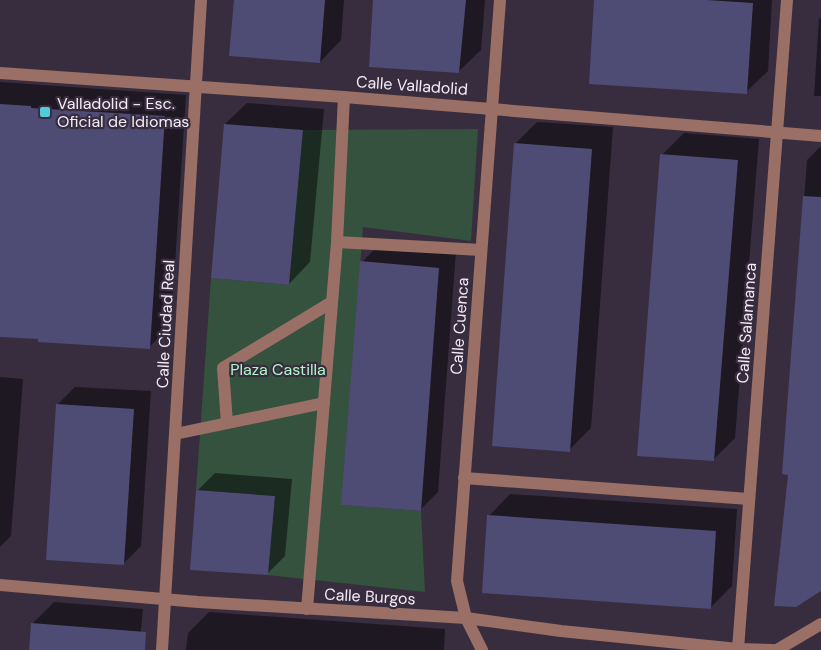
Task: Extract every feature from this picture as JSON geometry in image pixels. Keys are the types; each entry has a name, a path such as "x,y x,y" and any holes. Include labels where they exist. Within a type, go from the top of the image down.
{"street":[{"name":"Calle Ciudad Real","path":"162,650 201,0"},
{"name":"Calle Cuenca","path":"482,650 466,618 457,581 500,0"},
{"name":"Calle Salamanca","path":"739,649 787,0"},
{"name":"Calle Valladolid","path":"0,73 492,108 821,136"},
{"path":"307,609 337,242 344,97"},
{"path":"337,242 481,250"},
{"path":"227,423 223,368 332,302"},
{"path":"175,434 324,403"},
{"path":"464,478 749,499"},
{"name":"Calle Burgos","path":"0,585 165,600 466,618 561,631 739,649 775,650"},
{"path":"775,650 821,624"}],"green space":[{"name":"Plaza Castilla","path":"478,129 471,241 363,227 342,505 421,511 425,592 268,575 275,496 196,490 211,278 289,285 303,130"}],"building":[{"path":"234,0 325,0 320,63 229,56"},
{"path":"373,0 466,0 459,73 369,67"},
{"path":"594,0 707,0 753,3 747,94 589,84"},
{"path":"0,104 165,116 150,349 38,342 38,339 0,337"},
{"path":"224,124 303,130 289,285 211,278"},
{"path":"514,143 592,149 570,452 492,446"},
{"path":"660,154 738,160 714,461 637,456"},
{"path":"803,196 821,197 821,591 796,607 774,606 788,475 782,474"},
{"path":"360,261 439,268 421,511 341,505"},
{"path":"56,404 134,409 124,565 46,560"},
{"path":"196,490 275,496 268,575 190,570"},
{"path":"487,515 716,531 711,609 482,593"},
{"path":"31,623 146,632 145,650 29,650"}],"place":[{"name":"Valladolid - Esc. Oficial de Idiomas","path":"45,112"}]}
